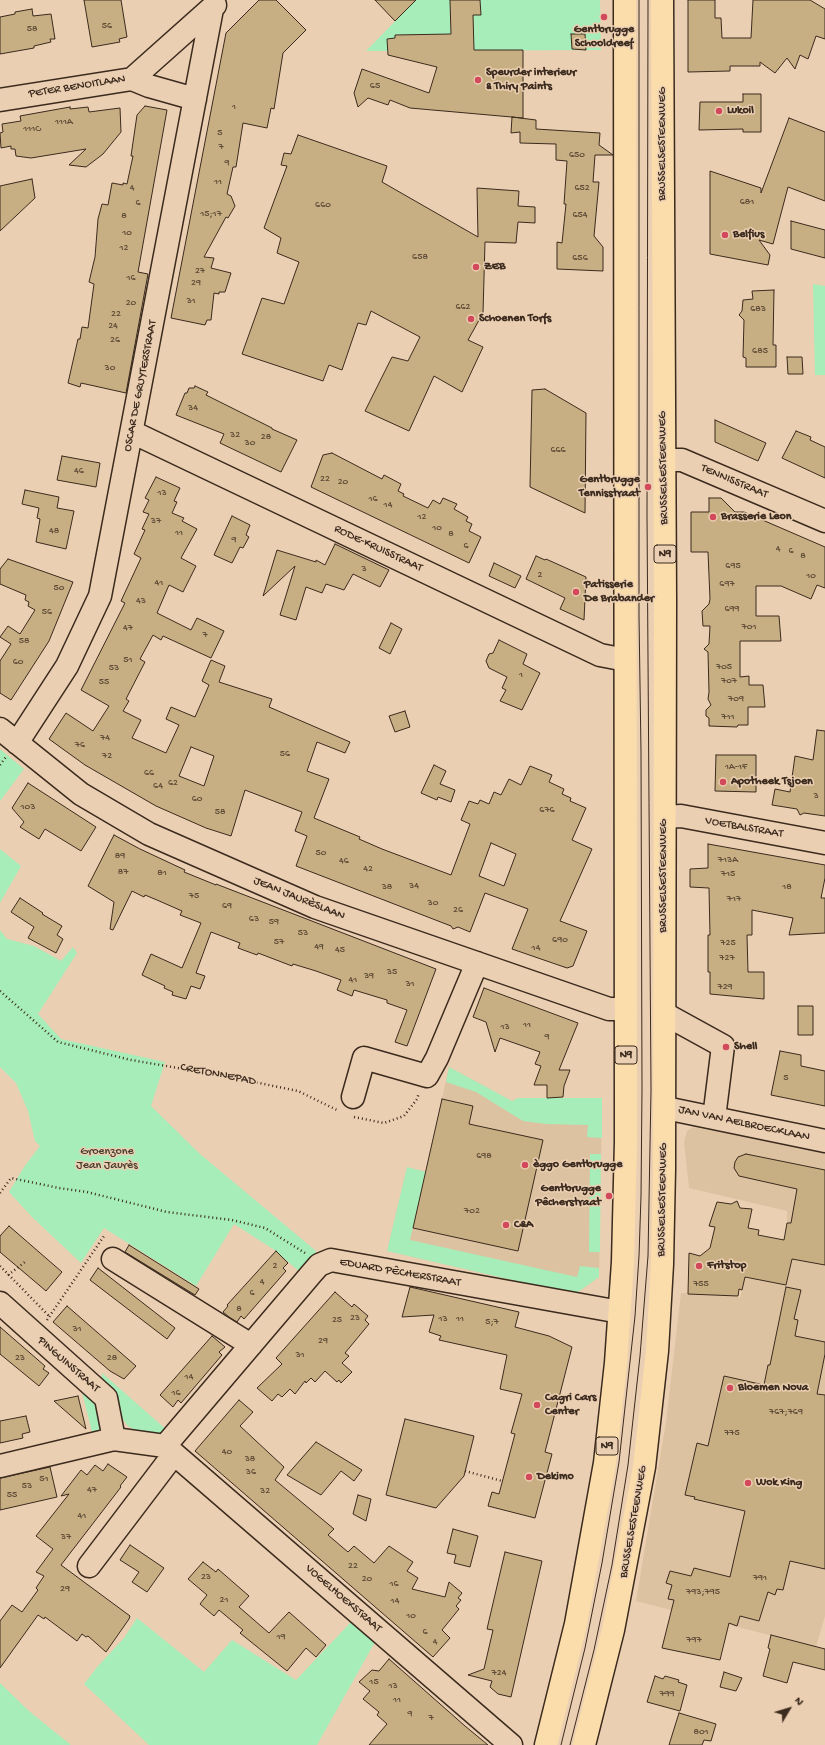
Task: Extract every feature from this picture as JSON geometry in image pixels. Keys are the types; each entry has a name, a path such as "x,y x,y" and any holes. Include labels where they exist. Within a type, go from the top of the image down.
{"main road":[{"name":"BRUSSELSESTEENWEG","path":"584,1745 613,1630 644,1466 657,1351 662,1264 645,1104 626,1009 625,0"},
{"name":"BRUSSELSESTEENWEG","path":"546,1745 576,1624 590,1553 605,1462 616,1363 623,1262 645,1104 663,1014 666,600 662,0"}],"street":[{"path":"566,1745 606,1572 624,1463 641,1295 646,1197 643,0"},
{"name":"PETER BENOITLAAN","path":"0,100 132,79 216,4"},
{"name":"OSCAR DE GRUYTERSTRAAT","path":"17,743 67,666 100,596 195,99 216,4"},
{"path":"132,79 149,86 195,99"},
{"name":"RODE-KRUISSTRAAT","path":"132,432 600,655 626,660"},
{"name":"TENNISSTRAAT","path":"664,460 682,460 825,521"},
{"name":"JEAN JAURÈSLAAN","path":"0,729 81,794 149,834 315,907 609,1009 626,1009"},
{"name":"VOETBALSTRAAT","path":"664,817 681,816 825,842"},
{"path":"350,1109 364,1058 426,1076 437,1058 477,963"},
{"path":"663,1014 723,1046 714,1118"},
{"name":"JAN VAN AELBROECKLAAN","path":"645,1104 825,1141"},
{"path":"113,1259 251,1345"},
{"name":"EDUARD PÊCHERSTRAAT","path":"319,1265 331,1260 620,1312"},
{"path":"89,1566 170,1450 251,1345 319,1265"},
{"name":"PINGUINSTRAAT","path":"0,1303 37,1338 106,1398 114,1439"},
{"path":"0,1466 114,1439 170,1450"},
{"name":"VOGELHOEKSTRAAT","path":"170,1450 511,1745"}],"path":[{"name":"CRETONNEPAD","path":"0,991 58,1042 131,1060 225,1076 298,1091 384,1122 404,1116 417,1099 426,1076"},
{"path":"0,1193 11,1178 87,1192 167,1212 232,1220 265,1228 302,1250 319,1265"},
{"path":"37,1338 49,1316 104,1236"},
{"path":"8,1275 25,1262"},
{"path":"0,1266 49,1316"},
{"path":"466,1471 502,1481"}],"shaded area":[{"path":"449,1067 512,1101 518,1098 602,1098 599,1277 581,1290 573,1294 387,1251 407,1167 426,1172"},
{"path":"693,1127 825,1151 825,1616 816,1647 636,1601 666,1422 681,1293 733,1295 740,1298 745,1277 786,1285 789,1274 782,1256 787,1223 787,1211 689,1188 684,1142 687,1131"}],"green space":[{"path":"416,0 600,0 601,50 366,51"},
{"path":"813,284 825,286 825,375 815,375"},
{"path":"0,749 24,769 0,801"},
{"path":"0,849 21,866 0,903"},
{"name":"Groenzone Jean Jaurès","path":"0,930 7,939 34,946 61,961 73,947 77,953 38,1014 61,1039 165,1062 151,1106 200,1154 316,1251 303,1275 276,1251 234,1224 196,1286 104,1228 81,1263 32,1217 9,1192 24,1167 40,1146 35,1141 28,1111 16,1083 0,1067"},
{"path":"449,1067 512,1101 518,1098 602,1098 602,1138 587,1137 588,1125 546,1124 523,1121 476,1092 446,1082"},
{"path":"590,1154 601,1154 600,1252 589,1252"},
{"path":"407,1167 426,1172 410,1240 577,1277 580,1266 599,1268 599,1277 573,1294 387,1251"},
{"path":"102,1373 168,1431 159,1437 140,1433 128,1426 122,1418 120,1407 114,1393 102,1381"},
{"path":"80,1384 96,1398 103,1417 100,1428 93,1436"},
{"path":"137,1618 204,1672 232,1640 296,1680 352,1621 375,1642 317,1745 149,1745 84,1684 98,1666 124,1638"},
{"path":"0,1683 29,1711 71,1745 0,1745"}],"building":[{"path":"84,0 121,0 127,37 119,39 120,42 92,47"},
{"path":"259,0 276,0 306,30 283,53 274,109 271,108 267,128 243,123 236,167 233,167 227,194 231,196 235,206 228,218 226,217 204,257 214,258 211,268 231,273 225,292 219,292 219,294 214,293 211,320 207,320 205,325 171,318 226,33"},
{"path":"375,0 416,0 395,21"},
{"path":"450,0 480,0 481,15 473,15 474,50 523,50 523,118 410,108 390,100 388,105 368,98 358,107 354,93 362,69 429,93 437,67 388,55 387,39 395,38 395,35 451,34"},
{"path":"688,0 715,0 715,18 721,18 722,38 751,38 753,0 810,0 825,9 825,39 816,36 808,59 800,55 795,69 787,58 775,73 760,62 760,66 730,66 730,71 688,72"},
{"path":"32,9 33,16 51,14 55,39 50,39 51,42 34,46 34,48 0,54 0,17 15,14 15,12"},
{"path":"571,34 585,34 586,50 572,49"},
{"path":"743,94 761,94 761,132 743,132 743,129 699,130 700,102 743,102"},
{"path":"145,106 167,110 138,272 148,274 126,393 81,383 80,387 68,383 82,327 88,328 94,284 89,282 95,257 98,219 102,204 108,205 112,183 123,185 123,183 127,184 133,156 131,156 137,115"},
{"path":"70,107 70,109 88,107 89,112 120,108 121,132 103,154 86,167 69,165 86,149 31,158 16,156 15,149 11,149 11,146 1,148 0,133 3,132 2,124 21,121 20,116"},
{"path":"512,117 536,120 536,129 600,133 599,145 613,155 595,155 593,182 599,182 594,236 603,247 603,271 557,269 557,242 562,243 566,204 564,204 567,161 556,160 556,144 520,143 520,132 511,133"},
{"path":"789,118 825,132 825,201 788,187 773,244 759,240 770,255 768,265 710,254 710,171 761,188 761,193"},
{"path":"298,135 387,166 382,182 478,237 477,188 519,191 518,206 535,207 535,223 518,222 516,243 485,242 483,313 468,340 483,347 462,392 434,376 409,431 365,411 392,357 408,361 420,337 371,311 366,325 358,323 342,370 329,365 323,381 242,354 262,298 284,304 299,262 277,253 281,238 264,228 287,166 281,165 284,153 291,154"},
{"path":"32,179 35,198 0,231 0,186"},
{"path":"791,221 825,230 825,258 791,249"},
{"path":"774,290 773,345 776,345 776,367 746,367 746,358 743,357 744,320 739,315 742,311 743,300 753,299 752,291"},
{"path":"787,357 802,357 803,374 788,374"},
{"path":"195,386 208,392 206,395 272,429 297,440 281,472 220,443 224,434 176,415 185,393 187,393 189,388 194,388"},
{"path":"545,389 586,413 585,513 530,487 532,390"},
{"path":"715,420 766,443 758,461 715,442"},
{"path":"796,431 811,437 810,440 825,447 825,478 782,458"},
{"path":"332,453 382,479 384,475 401,484 398,491 404,494 403,496 428,508 433,500 440,504 443,498 457,504 454,509 468,517 466,521 472,524 469,531 481,537 469,563 311,487 323,455"},
{"path":"62,456 100,463 96,487 57,480"},
{"path":"156,477 180,488 174,501 177,502 172,513 184,518 182,521 197,529 181,558 196,566 183,592 169,585 157,613 191,630 197,618 224,631 211,658 163,636 161,640 153,635 140,659 145,662 126,699 129,701 123,711 141,720 132,738 166,753 179,725 166,719 171,707 195,717 209,685 202,681 211,660 225,666 219,682 272,699 269,707 350,742 345,753 317,742 307,771 329,779 314,818 360,837 359,839 382,849 451,875 470,824 461,820 469,801 478,804 480,800 489,804 494,792 501,795 509,779 521,785 530,766 552,775 549,782 564,789 562,794 571,798 570,801 586,808 572,840 592,849 560,921 587,931 573,966 567,968 512,949 528,909 485,893 470,932 458,927 453,929 451,926 296,866 307,836 295,831 302,812 245,790 231,836 206,828 156,806 85,765 49,739 66,713 93,731 109,706 81,690 125,603 121,601 141,558 134,554 145,530 142,529 149,514 143,512 149,500 145,498","holes":["191,747 214,756 204,786 179,776","491,843 516,854 504,886 479,876"]},
{"path":"25,490 59,497 57,508 74,511 66,549 36,542 40,519 37,518 39,508 22,504"},
{"path":"709,498 721,498 735,512 744,512 825,547 825,588 817,585 811,599 781,586 756,586 756,616 779,616 781,641 740,641 740,677 749,676 749,685 763,685 765,707 748,707 748,725 738,725 737,727 709,726 709,718 706,716 706,710 711,705 708,699 708,652 704,649 709,644 710,626 703,626 702,611 709,604 710,599 708,552 691,552 691,512 709,512"},
{"path":"232,516 250,525 246,535 249,537 243,548 240,547 232,563 214,555"},
{"path":"335,544 389,570 380,587 353,574 344,590 326,584 322,593 306,587 296,620 280,615 295,566 263,596 277,550 316,562 316,560 325,565"},
{"path":"536,556 586,577 584,620 560,609 565,598 526,579"},
{"path":"8,559 73,582 49,641 11,700 0,693 0,661 11,644 0,637 8,626 20,634 35,610 28,606 29,602 25,600 26,595 0,584 0,569"},
{"path":"494,563 521,576 515,588 489,576"},
{"path":"391,623 402,629 390,654 379,648"},
{"path":"499,640 527,654 523,664 540,673 522,710 500,701 506,690 502,688 507,677 489,668 486,661 489,654 493,653"},
{"path":"405,711 410,727 395,732 389,716"},
{"path":"817,730 825,731 825,816 804,813 800,815 797,809 772,805 775,789 790,792 795,756 813,760"},
{"path":"716,755 756,755 756,792 715,791"},
{"path":"434,765 446,771 440,784 455,790 451,802 438,797 437,800 421,793"},
{"path":"28,783 96,827 81,851 45,829 39,839 20,827 24,822 12,808"},
{"path":"114,835 185,870 184,872 436,969 407,1046 395,1042 407,1010 387,1003 387,1000 354,990 352,996 337,990 341,980 238,948 240,943 211,932 196,973 205,976 200,989 191,986 186,999 172,995 173,992 164,988 165,986 142,975 151,954 182,968 201,923 180,915 182,911 132,891 113,930 110,929 114,902 88,886"},
{"path":"708,844 825,865 825,878 821,898 825,898 825,933 789,935 793,918 752,910 752,935 747,935 748,972 764,972 764,999 710,994 710,972 708,972 708,935 710,935 709,888 690,887 690,869 708,868"},
{"path":"20,898 62,926 57,935 63,939 56,953 28,938 34,927 11,912"},
{"path":"484,988 578,1023 559,1070 570,1070 564,1086 563,1097 547,1098 547,1085 534,1085 541,1066 535,1064 540,1052 500,1038 495,1052 486,1022 473,1017"},
{"path":"798,1006 813,1006 813,1035 798,1035"},
{"path":"780,1051 801,1055 801,1066 825,1071 825,1106 771,1095"},
{"path":"442,1099 473,1106 469,1124 543,1140 518,1251 413,1228"},
{"path":"746,1154 825,1170 825,1265 792,1259 786,1285 745,1277 742,1290 739,1289 738,1296 688,1294 689,1253 700,1256 710,1248 715,1227 709,1226 717,1202 731,1204 737,1201 740,1208 752,1209 748,1228 759,1230 758,1235 784,1240 787,1223 791,1223 797,1189 739,1176 734,1168 735,1162 738,1157"},
{"path":"9,1226 62,1272 46,1291 0,1252 0,1236"},
{"path":"129,1245 199,1289 195,1295 125,1252"},
{"path":"276,1251 288,1263 283,1268 286,1271 244,1319 241,1316 237,1322 229,1317 223,1312 228,1306 227,1305"},
{"path":"98,1268 175,1328 167,1339 90,1280"},
{"path":"410,1287 519,1312 515,1327 549,1336 572,1347 545,1452 552,1454 535,1518 488,1506 492,1492 499,1494 515,1434 511,1433 522,1394 500,1389 507,1355 439,1340 441,1336 429,1332 434,1315 402,1317"},
{"path":"786,1287 801,1290 794,1319 798,1320 795,1336 825,1342 825,1354 817,1394 825,1395 825,1569 790,1561 783,1590 777,1589 775,1595 768,1592 759,1621 740,1616 737,1626 729,1623 720,1660 662,1648 674,1600 668,1599 672,1585 666,1583 670,1571 691,1576 694,1568 730,1577 745,1511 694,1499 695,1497 685,1495 697,1443 708,1446 724,1376 764,1385 768,1365 770,1365"},
{"path":"335,1292 352,1307 354,1304 368,1316 365,1320 369,1324 345,1353 349,1356 342,1363 352,1372 341,1383 339,1380 337,1382 325,1371 315,1382 311,1378 306,1383 305,1381 295,1394 290,1389 282,1397 278,1394 272,1401 257,1388 282,1364 276,1358"},
{"path":"67,1306 136,1366 124,1379 110,1371 53,1322"},
{"path":"0,1327 45,1366 43,1369 49,1373 39,1386 0,1354"},
{"path":"212,1336 225,1347 219,1352 222,1355 181,1403 178,1400 173,1407 160,1395"},
{"path":"78,1396 86,1429 54,1401"},
{"path":"239,1400 253,1412 240,1426 284,1467 275,1480 334,1529 328,1535 348,1552 354,1546 374,1563 389,1546 413,1562 407,1571 418,1578 412,1589 445,1597 449,1582 462,1593 458,1598 461,1600 456,1606 459,1609 442,1630 450,1638 433,1657 195,1451"},
{"path":"26,1416 30,1432 22,1434 23,1438 0,1443 0,1421"},
{"path":"405,1419 474,1436 464,1476 436,1508 386,1495"},
{"path":"316,1442 362,1470 354,1481 341,1471 321,1495 287,1475"},
{"path":"108,1464 127,1477 120,1486 121,1487 61,1565 130,1616 129,1619 106,1652 88,1636 86,1637 82,1634 77,1641 45,1617 44,1619 38,1615 0,1668 0,1621 12,1605 22,1612 38,1590 36,1588 44,1576 36,1572 53,1549 36,1536 69,1494 61,1496 81,1470 87,1475 95,1465 103,1471"},
{"path":"50,1467 57,1497 0,1510 0,1478"},
{"path":"358,1495 371,1499 366,1521 353,1514"},
{"path":"453,1529 478,1536 470,1567 454,1563 456,1555 447,1553"},
{"path":"130,1545 164,1568 147,1592 132,1582 139,1572 120,1560"},
{"path":"505,1552 542,1561 511,1697 498,1694 490,1687 492,1681 468,1675 484,1669 493,1630 487,1629"},
{"path":"203,1562 216,1572 218,1569 249,1596 239,1607 269,1633 289,1612 326,1645 316,1657 306,1648 287,1671 240,1633 243,1630 219,1610 214,1616 200,1604 207,1595 188,1579"},
{"path":"771,1635 825,1649 825,1670 793,1662 787,1683 763,1676 770,1649 768,1648"},
{"path":"389,1659 488,1745 369,1745 387,1724 377,1715 379,1712 363,1699 370,1691 359,1682 372,1670 379,1671"},
{"path":"724,1672 742,1678 736,1691 720,1687"},
{"path":"655,1676 663,1679 665,1676 679,1680 678,1682 687,1685 680,1711 647,1702"},
{"path":"679,1713 716,1724 711,1741 704,1740 702,1745 669,1745"}],"tram line":[{"path":"561,1745 585,1648 602,1563 619,1462 635,1316 639,1256 642,1089 639,616 639,0"},
{"path":"570,1745 594,1650 612,1565 628,1465 640,1356 648,1256 651,1090 647,515 648,0"}],"place":[{"name":"Gentbrugge Schooldreef","path":"604,17"},
{"name":"Speurder interieur & Thiry Paints","path":"478,80"},
{"name":"Lukoil","path":"719,111"},
{"name":"Belfius","path":"725,235"},
{"name":"ZEB","path":"476,267"},
{"name":"Schoenen Torfs","path":"471,319"},
{"name":"Gentbrugge Tennisstraat","path":"648,487"},
{"name":"Brasserie Leon","path":"713,517"},
{"name":"Patisserie De Brabander","path":"576,592"},
{"name":"Apotheek Tsjoen","path":"723,782"},
{"name":"Shell","path":"726,1047"},
{"name":"èggo Gentbrugge","path":"525,1165"},
{"name":"Gentbrugge Pêcherstraat","path":"609,1196"},
{"name":"C&A","path":"506,1225"},
{"name":"Fritstop","path":"699,1266"},
{"name":"Bloemen Nova","path":"730,1388"},
{"name":"Cagri Cars Center","path":"537,1405"},
{"name":"Dekimo","path":"529,1477"},
{"name":"Wok King","path":"748,1483"}]}
